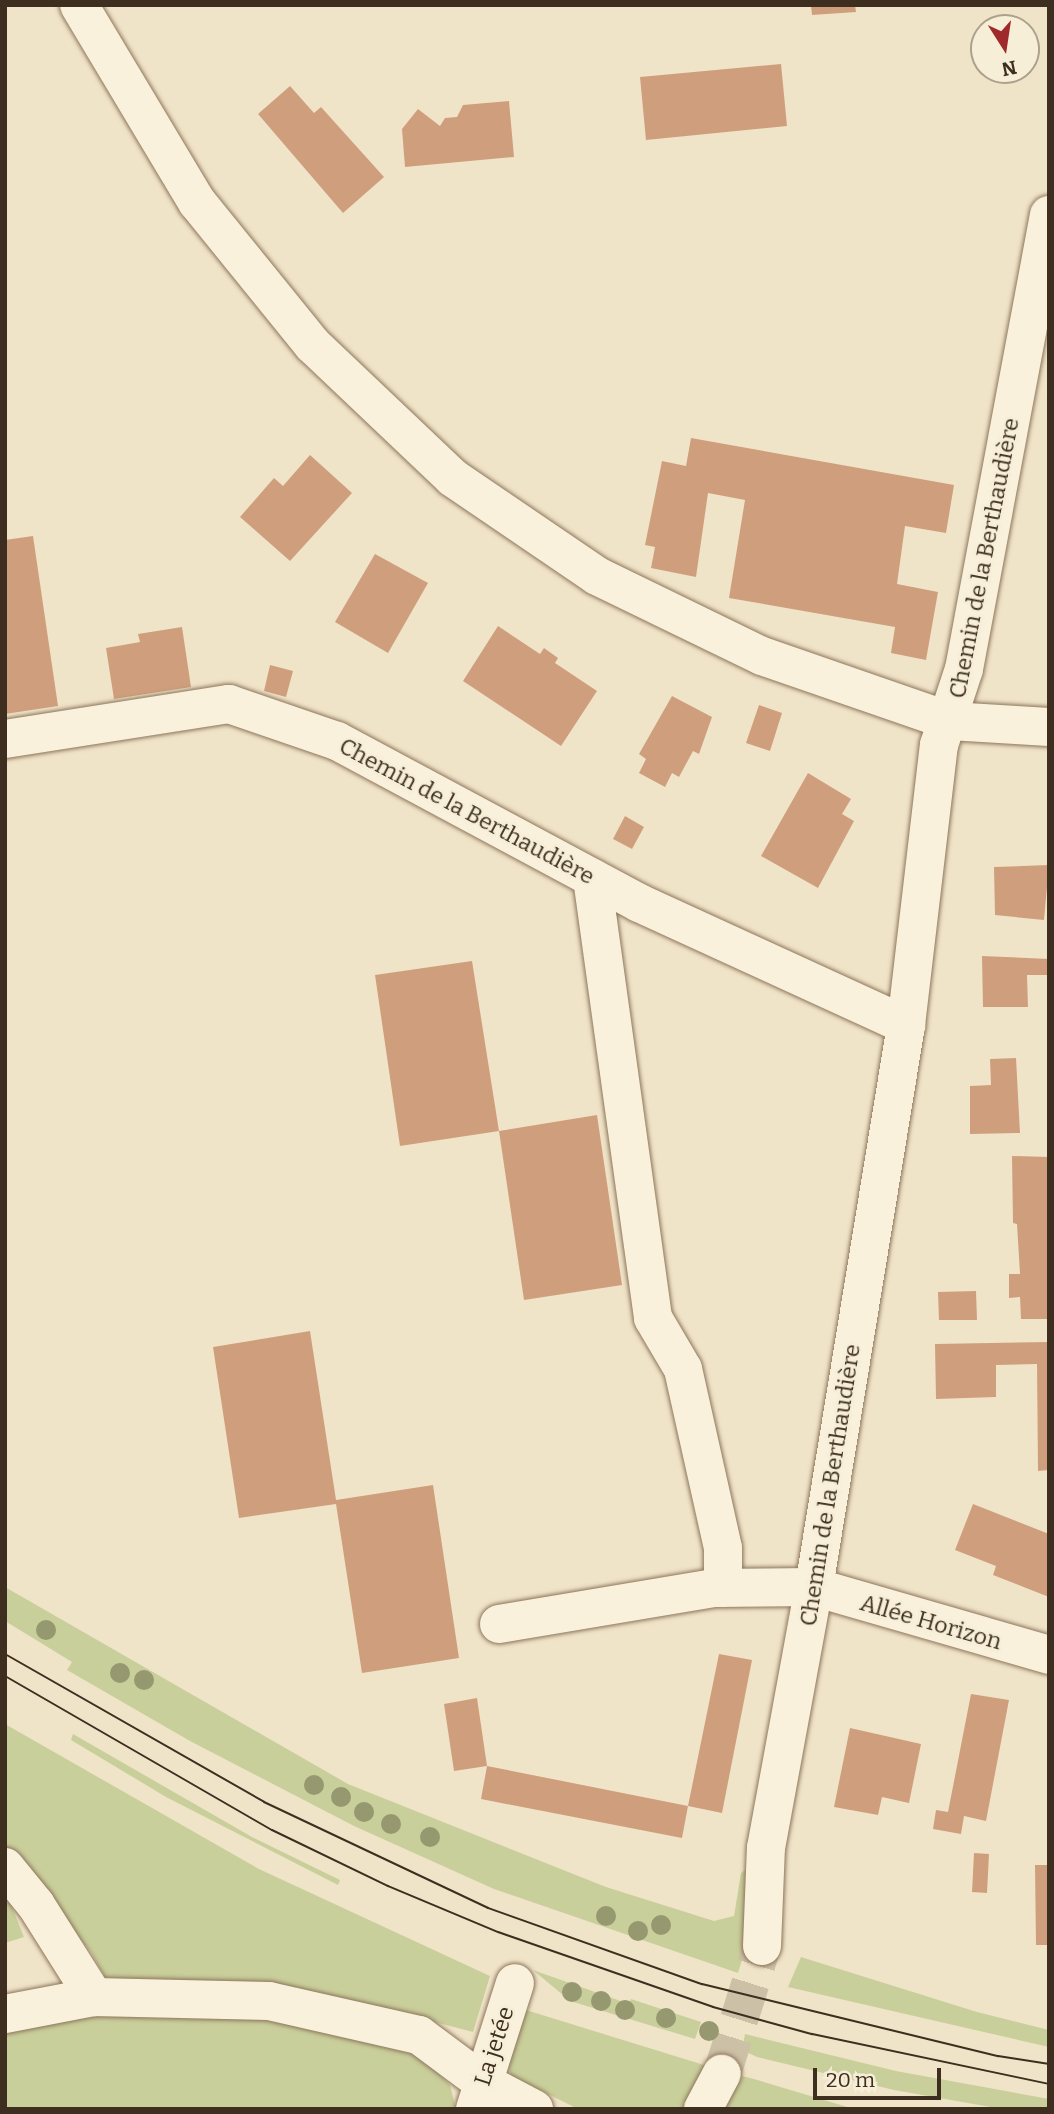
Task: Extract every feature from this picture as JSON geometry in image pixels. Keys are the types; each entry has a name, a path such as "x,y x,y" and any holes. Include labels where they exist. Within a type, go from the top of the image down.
{"street":[{"path":"79,5 197,202 313,345 453,478 597,576 750,650 950,721 1049,727"},
{"name":"Chemin de la Berthaudière","path":"762,1946 766,1848 814,1587 906,1025 939,746 950,721 964,669 1038,342 1049,215"},
{"name":"Chemin de la Berthaudière","path":"5,739 229,704 337,741 592,878 906,1025"},
{"path":"592,878 653,1318 683,1369 723,1548 723,1588"},
{"name":"Allée Horizon","path":"499,1624 723,1588 814,1587 1049,1655"},
{"path":"5,1867 36,1905 94,1997"},
{"name":"La jetée","path":"478,2095 515,1983"},
{"path":"5,2014 94,1997 269,2001 419,2035 478,2095 534,2109"},
{"path":"703,2109 722,2074"}],"green space":[{"path":"5,1587 348,1784 606,1887 714,1921 734,1916 741,1873 750,1867 748,1940 738,1973 494,1889 354,1826 190,1741 67,1670 72,1662 5,1621"},
{"path":"5,1724 259,1869 490,1976 473,2032 404,2014 105,1977 91,1952 5,1849"},
{"path":"73,1734 252,1837 340,1880 338,1885 166,1797 71,1740"},
{"path":"5,1890 24,1937 5,1943"},
{"path":"801,1957 977,2012 1049,2030 1049,2047 788,1987"},
{"path":"533,1970 629,2004 631,1999 701,2022 695,2039 570,2001"},
{"path":"526,2010 704,2065 694,2109 578,2109 512,2076 507,2065"},
{"path":"226,2014 337,2032 422,2057 450,2085 456,2109 5,2109 5,2026 81,2017"},
{"path":"745,2034 896,2071 1049,2099 1049,2109 1002,2109 894,2090 757,2057 742,2050"},
{"path":"738,2075 754,2079 854,2109 723,2109"}],"building":[{"path":"811,5 855,5 856,12 812,15"},
{"path":"781,64 787,126 646,140 640,77"},
{"path":"290,86 314,113 321,107 384,177 343,213 258,114"},
{"path":"509,101 514,157 405,167 402,129 418,109 440,126 445,118 457,117 463,105"},
{"path":"691,438 954,485 946,533 905,526 897,584 938,592 926,660 891,653 895,627 729,598 745,500 708,493 696,577 651,568 655,547 645,545 662,461 686,466"},
{"path":"310,455 352,493 290,561 240,517 274,478 283,486"},
{"path":"33,536 58,706 5,714 5,540"},
{"path":"375,554 428,583 388,653 335,622"},
{"path":"498,626 540,654 544,648 558,658 555,663 597,691 561,746 463,681"},
{"path":"182,627 191,687 114,699 106,648 140,642 138,634"},
{"path":"270,665 293,671 286,697 264,691"},
{"path":"672,696 712,717 699,754 693,751 679,777 672,773 665,787 639,773 646,759 639,754"},
{"path":"759,705 782,713 770,751 746,743"},
{"path":"808,773 851,799 842,814 854,821 818,888 761,856"},
{"path":"625,816 644,827 632,849 613,839"},
{"path":"1049,865 1044,920 995,915 994,867"},
{"path":"982,956 1049,959 1049,975 1027,975 1028,1007 983,1007"},
{"path":"472,961 499,1131 400,1146 375,975"},
{"path":"1016,1058 1020,1133 970,1134 970,1086 991,1085 990,1059"},
{"path":"597,1115 622,1285 524,1300 499,1131"},
{"path":"1012,1156 1049,1157 1049,1319 1021,1319 1020,1297 1009,1298 1009,1274 1020,1274 1017,1224 1013,1223"},
{"path":"976,1291 977,1320 939,1320 938,1292"},
{"path":"310,1331 336,1500 433,1485 459,1658 362,1673 336,1504 239,1518 213,1347"},
{"path":"1049,1342 1049,1470 1038,1471 1037,1364 996,1365 996,1397 936,1399 935,1344"},
{"path":"973,1504 1049,1534 1049,1597 993,1575 996,1566 955,1550"},
{"path":"719,1654 752,1660 722,1813 688,1806"},
{"path":"971,1694 1009,1700 986,1821 964,1816 961,1834 933,1829 936,1810 948,1812"},
{"path":"477,1698 487,1766 454,1771 444,1704"},
{"path":"850,1728 921,1744 909,1803 882,1797 878,1815 834,1807"},
{"path":"487,1766 688,1806 682,1838 481,1799"},
{"path":"974,1853 989,1854 987,1893 972,1892"},
{"path":"1035,1865 1049,1865 1049,1945 1036,1945"}],"tunnel":[{"path":"722,2074 762,1946"}],"tram line":[{"path":"5,1654 264,1802 488,1908 702,1984 998,2056 1049,2064"},
{"path":"5,1676 272,1830 388,1886 498,1932 713,2007 812,2034 1049,2084"}]}
